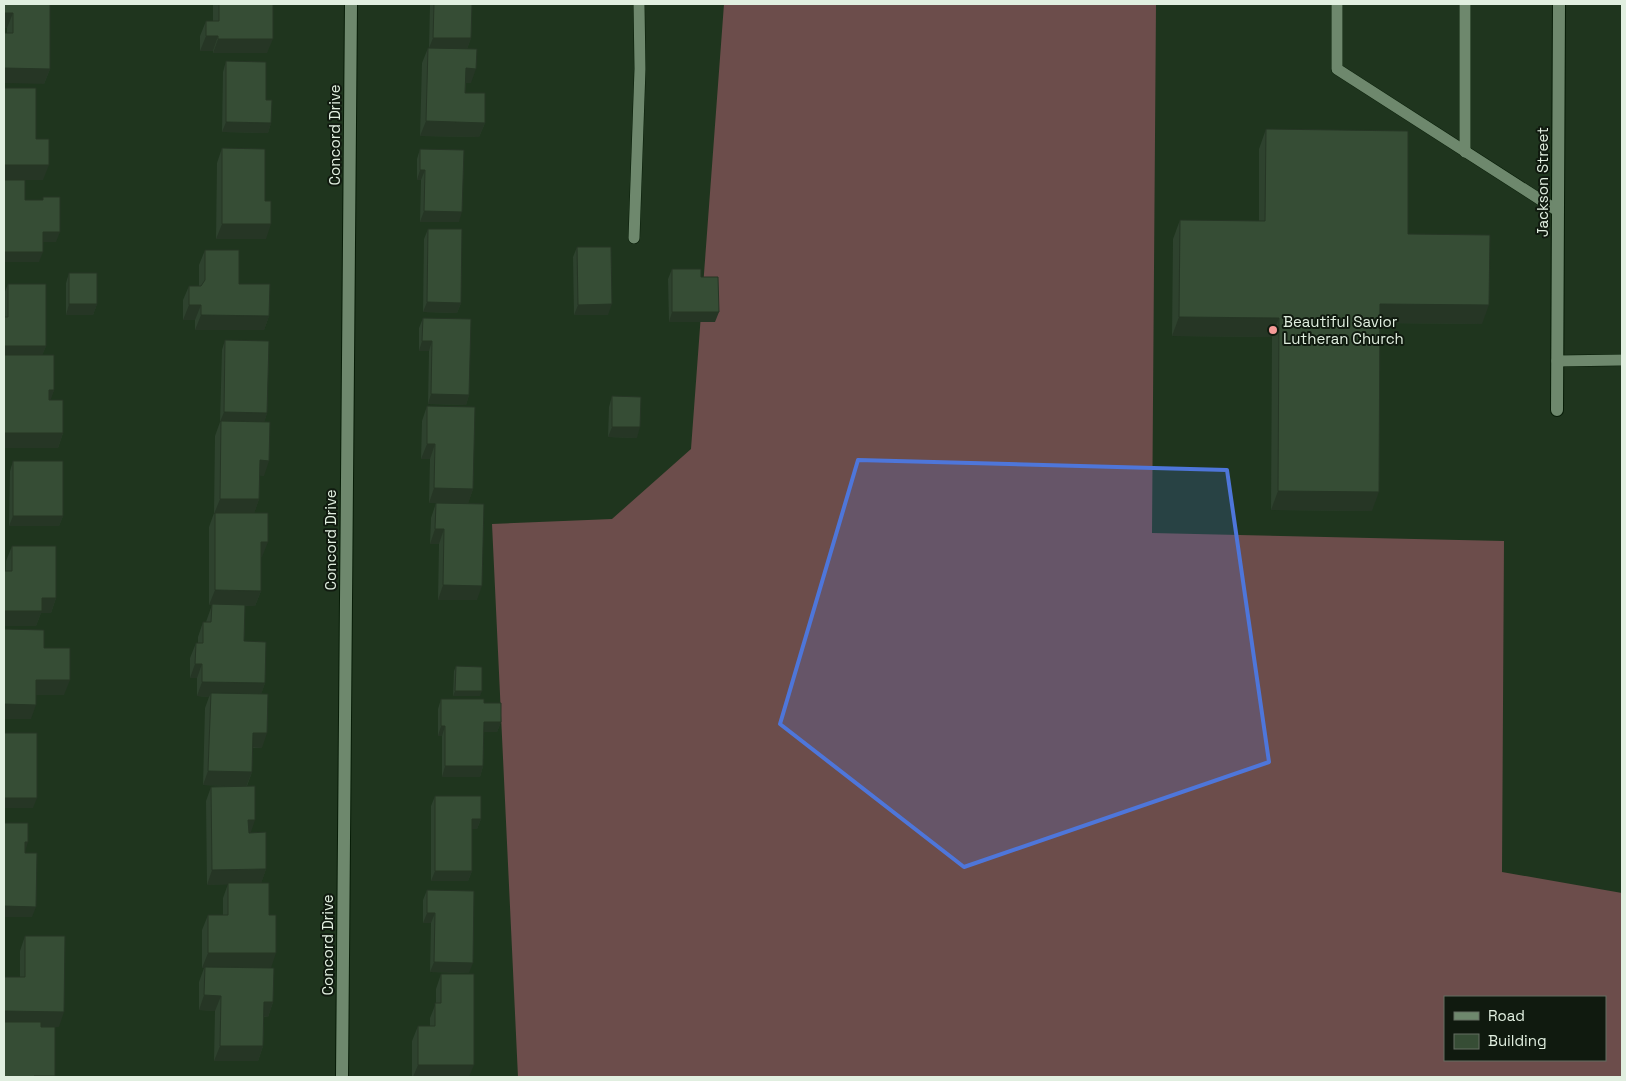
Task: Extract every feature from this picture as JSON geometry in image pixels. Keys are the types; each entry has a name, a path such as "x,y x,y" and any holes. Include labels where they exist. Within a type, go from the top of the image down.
{"street":[{"name":"Concord Drive","path":"342,1077 351,4"},
{"name":"Jackson Street","path":"1557,410 1559,4"}],"lane":[{"path":"634,238 640,69 640,4"},
{"path":"1337,4 1337,69 1558,210"},
{"path":"1465,4 1465,152"},
{"path":"1557,361 1622,360"}],"highlighted area":[{"path":"858,460 1227,470 1269,762 964,867 780,724"}],"shaded area":[{"path":"724,4 1156,4 1152,533 1504,541 1502,872 1622,893 1622,1077 518,1077 492,524 612,519 691,449"}],"building":[{"path":"4,4 50,4 50,69 4,68 4,33 13,33 13,13 4,13"},
{"path":"219,4 273,4 273,39 218,39 218,36 206,36 206,21 219,21"},
{"path":"434,4 472,4 471,38 433,38"},
{"path":"428,48 477,49 476,69 466,68 465,93 485,93 485,123 426,121"},
{"path":"226,61 266,62 266,100 272,100 271,123 226,122"},
{"path":"4,88 36,88 36,139 49,139 49,165 4,165"},
{"name":"Beautiful Savior Lutheran Church","path":"1266,129 1408,131 1408,234 1490,235 1489,305 1380,304 1379,492 1278,491 1279,318 1179,317 1180,220 1265,221"},
{"path":"222,148 265,149 265,201 271,201 271,224 222,224"},
{"path":"420,149 464,150 462,212 424,211 425,170 420,170"},
{"path":"4,180 25,180 25,200 43,200 43,197 60,197 60,232 43,232 43,252 4,252"},
{"path":"428,229 462,229 461,303 427,302"},
{"path":"577,247 611,247 612,304 578,305"},
{"path":"205,250 239,250 239,284 270,284 269,316 201,315 201,305 189,305 189,286 201,286 205,280"},
{"path":"672,269 701,269 701,277 718,277 719,312 672,312"},
{"path":"69,273 97,273 97,304 69,304"},
{"path":"8,284 46,284 46,346 4,346 4,317 8,317"},
{"path":"423,318 471,319 469,395 431,394 432,341 422,341"},
{"path":"225,340 269,341 267,413 224,412"},
{"path":"4,355 54,355 54,390 49,390 49,400 63,400 63,433 4,433"},
{"path":"612,396 641,397 640,427 612,427"},
{"path":"427,406 475,407 473,489 434,488 435,444 427,444"},
{"path":"221,421 270,422 269,461 260,460 259,499 220,499"},
{"path":"13,461 63,461 63,516 13,516"},
{"path":"436,503 484,504 482,586 443,585 444,529 435,529"},
{"path":"215,513 268,513 268,542 261,542 261,591 215,590"},
{"path":"12,546 56,546 56,598 42,598 42,611 4,611 4,571 12,571"},
{"path":"212,604 245,605 244,641 266,642 265,683 202,682 202,664 195,664 196,643 203,643 203,622 211,622"},
{"path":"4,629 44,630 44,648 70,648 70,680 36,680 36,705 4,704"},
{"path":"456,666 482,667 482,691 455,691"},
{"path":"211,693 268,694 267,733 253,733 252,772 208,771"},
{"path":"441,699 484,699 484,703 501,703 501,722 484,722 483,766 445,766 445,726 441,726"},
{"path":"4,733 37,733 37,798 4,798"},
{"path":"255,786 255,820 248,820 249,833 266,832 266,869 212,870 211,787"},
{"path":"435,796 481,796 481,819 472,819 472,871 435,871"},
{"path":"4,823 28,823 28,842 25,842 25,853 37,853 36,907 4,906"},
{"path":"228,883 269,883 269,915 276,915 276,953 208,953 208,915 228,915"},
{"path":"427,890 474,891 473,963 434,962 435,913 427,913"},
{"path":"25,936 65,936 64,1012 4,1011 4,977 25,977"},
{"path":"205,967 274,968 273,1002 264,1002 263,1046 220,1046 221,996 204,995"},
{"path":"441,974 474,974 474,1065 418,1065 418,1026 435,1026 435,1003 441,1003"},
{"path":"4,1022 41,1022 41,1027 55,1027 55,1076 4,1077"}],"place":[{"name":"Beautiful Savior Lutheran Church","path":"1273,330"}]}
